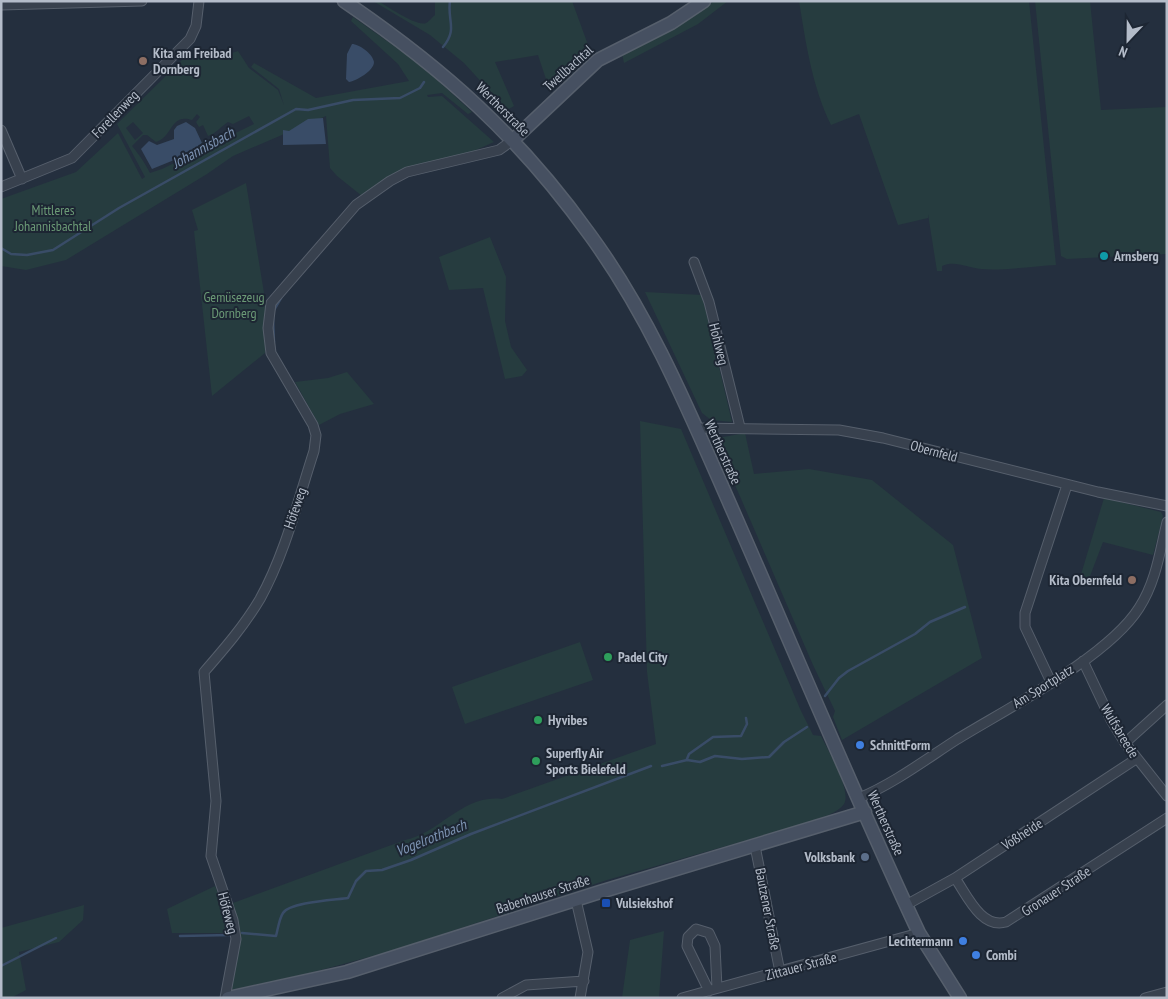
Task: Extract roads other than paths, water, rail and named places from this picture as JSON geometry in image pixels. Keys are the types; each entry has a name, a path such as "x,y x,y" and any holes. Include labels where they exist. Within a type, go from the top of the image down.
{"main road":[{"name":"Wertherstraße","path":"344,1 407,45 458,86 513,140 574,213 616,272 651,334 696,428 906,905 920,933 960,998"},
{"name":"Twellbachtal","path":"513,140 603,57 671,22 704,1"},
{"name":"Babenhauser Straße","path":"226,998 347,972 865,812"}],"street":[{"path":"7,4 142,1"},
{"name":"Forellenweg","path":"1,187 72,158 190,38 196,26 199,1"},
{"path":"1,130 22,179"},
{"name":"Höfeweg","path":"226,998 236,939 233,920 211,856 216,802 204,672 234,637 260,598 278,559 314,451 316,435 313,424 271,353 268,328 271,303 356,206 390,180 407,172 499,150 513,140"},
{"name":"Hohlweg","path":"694,262 709,302 740,428"},
{"name":"Obernfeld","path":"696,428 807,428 848,432 883,438 1067,485 1167,506"},
{"path":"1050,682 1025,627 1025,613 1067,485"},
{"name":"Am Sportplatz","path":"859,798 1050,682 1112,638 1139,609 1152,583 1167,522"},
{"name":"Wulfsbreede","path":"1082,661 1111,720 1125,743 1136,760 1167,796"},
{"path":"1125,743 1167,705"},
{"name":"Voßheide","path":"906,905 955,878 1136,760"},
{"name":"Gronauer Straße","path":"955,878 982,916 996,923 1006,922 1167,818"},
{"name":"Bautzener Straße","path":"755,846 780,972"},
{"path":"576,900 588,952 580,998"},
{"path":"696,929 709,933 714,942 713,990 687,946 688,936 696,929"},
{"name":"Zittauer Straße","path":"682,998 920,933"},
{"path":"502,998 526,985 584,981"},
{"path":"1145,998 1167,992"}],"water":[{"path":"352,44 365,50 374,62 368,72 360,78 349,82 346,79 347,54"},
{"path":"323,118 326,144 283,145 283,130 289,131 308,119"},
{"path":"186,122 195,128 202,143 198,146 197,150 191,154 189,151 178,156 179,158 152,169 141,149 149,141 157,145 174,139 174,130 177,126"}],"waterway":[{"name":"Johannisbach","path":"443,47 451,30 450,1"},
{"name":"Johannisbach","path":"1,248 11,254 27,255 53,250 119,208 296,109 308,110 353,100 400,98 420,88 424,82"},
{"path":"274,310 281,298"},
{"path":"273,318 274,342"},
{"path":"825,696 839,678 848,671 915,634 930,622 965,607"},
{"name":"Vogelrothbach","path":"687,759 689,754 713,737 741,736 747,724 746,718"},
{"name":"Vogelrothbach","path":"662,766 687,760 700,762 715,756 742,759 769,757 784,742 807,727"},
{"name":"Vogelrothbach","path":"242,933 276,936 282,915 287,909 303,904 348,898 356,881 366,871 382,870 411,860 471,834 651,766"},
{"name":"Vogelrothbach","path":"180,936 231,935"},
{"name":"Vogelrothbach","path":"1,966 56,938"}],"place":[{"name":"Kita am Freibad Dornberg","path":"143,61"},
{"name":"Arnsberg","path":"1104,256"},
{"name":"Kita Obernfeld","path":"1132,580"},
{"name":"Padel City","path":"608,657"},
{"name":"Hyvibes","path":"538,720"},
{"name":"SchnittForm","path":"860,745"},
{"name":"Superfly Air Sports Bielefeld","path":"536,761"},
{"name":"Volksbank","path":"865,857"},
{"name":"Vulsiekshof","path":"606,903"},
{"name":"Lechtermann","path":"963,941"},
{"name":"Combi","path":"976,955"}],"park label":[{"name":"Mittleres Johannisbachtal","path":"53,218"},
{"name":"Gemüsezeug Dornberg","path":"234,306"}]}
